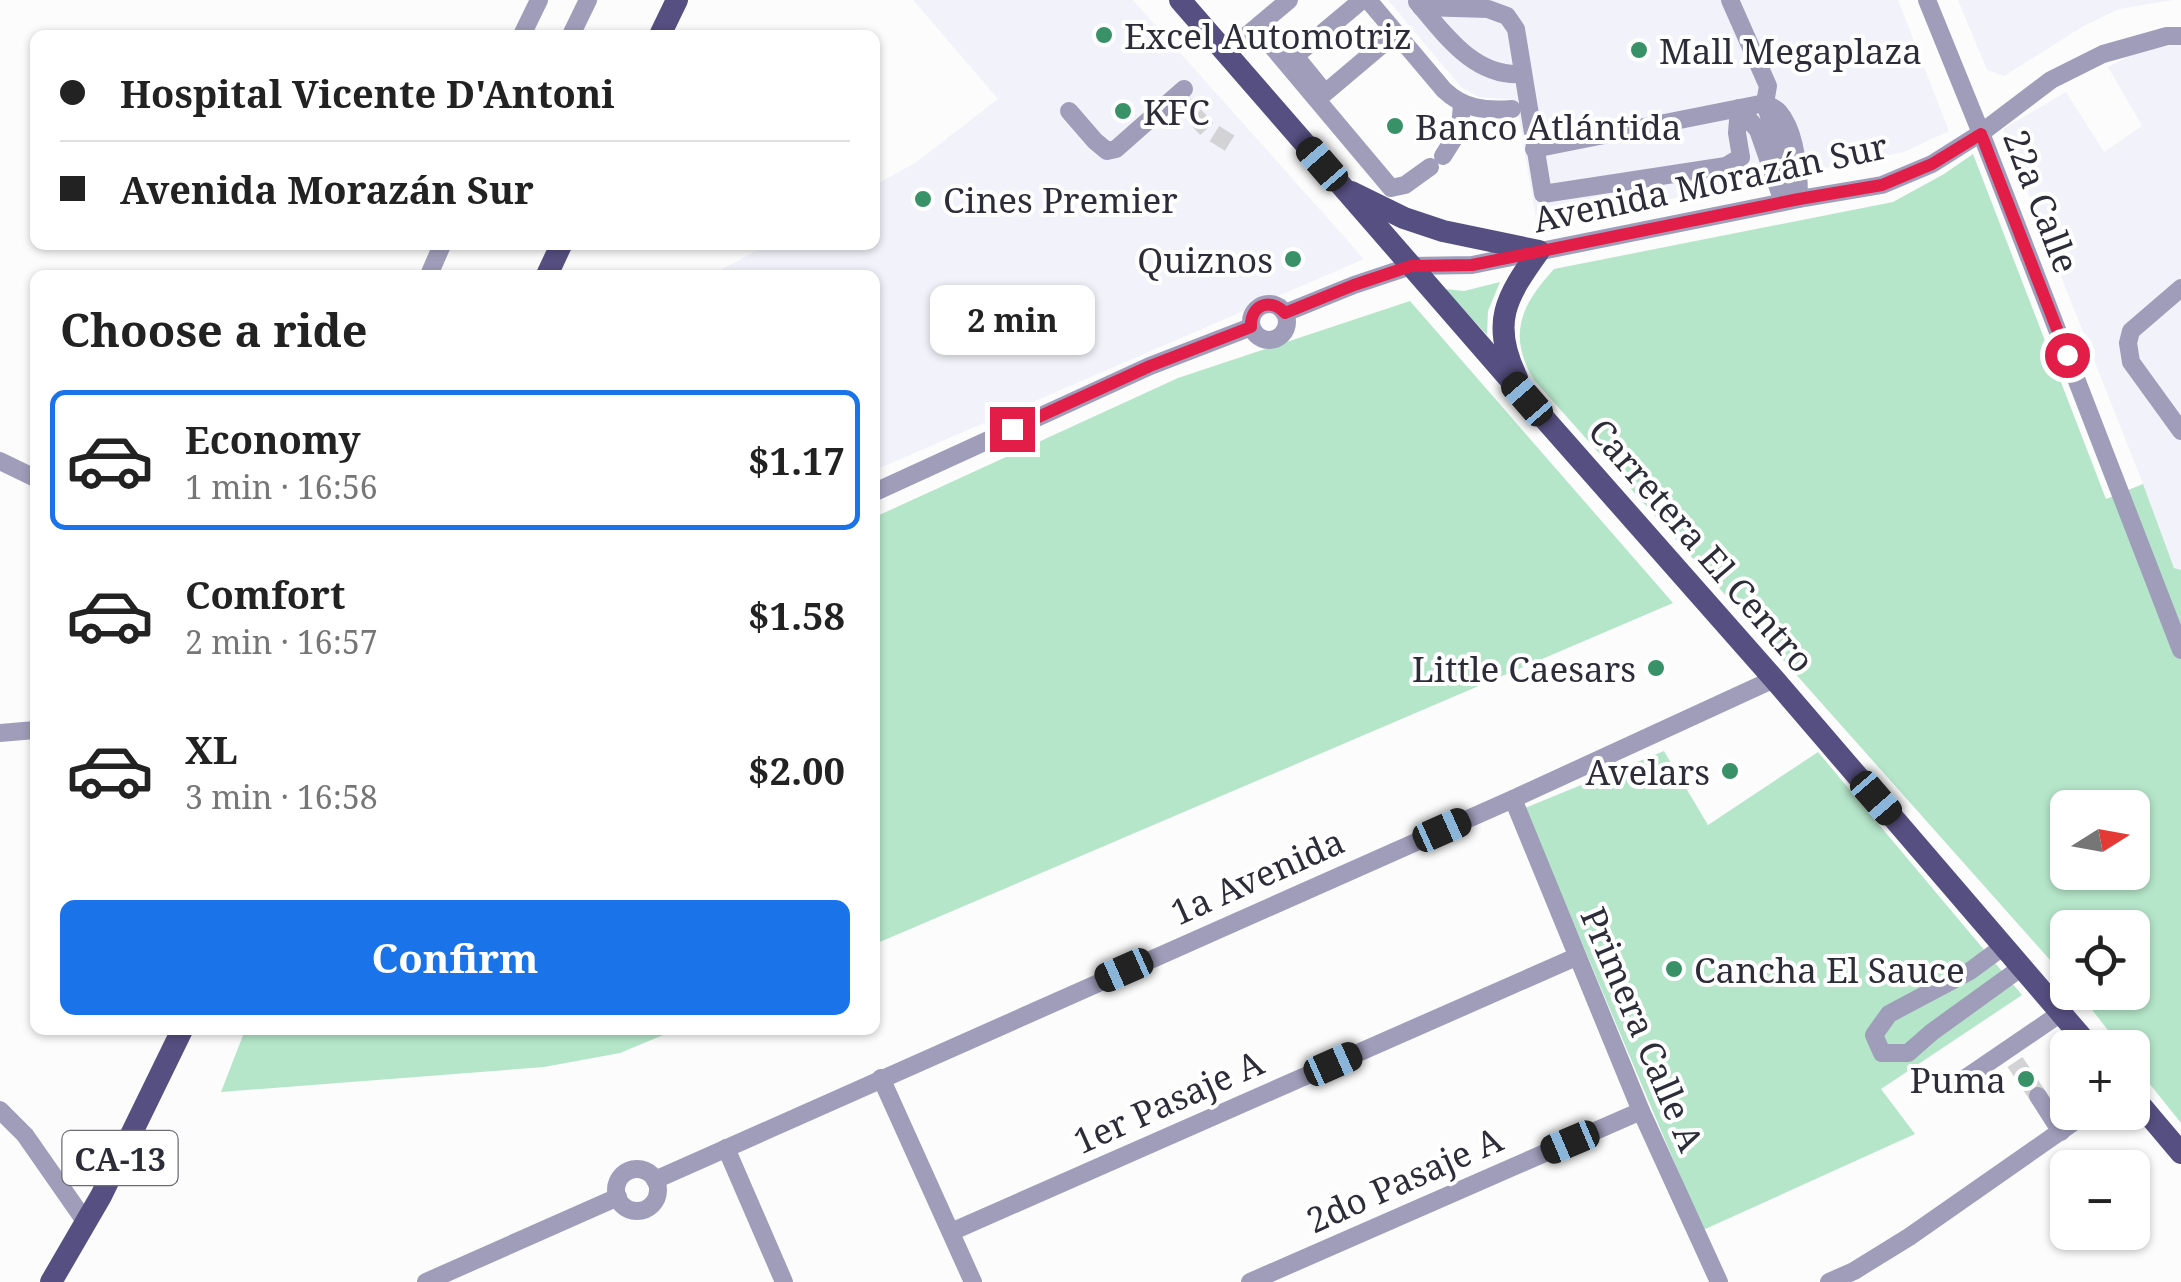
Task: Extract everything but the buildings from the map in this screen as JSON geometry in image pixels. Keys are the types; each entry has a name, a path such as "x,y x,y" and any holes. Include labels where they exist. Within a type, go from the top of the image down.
{"main road":[{"path":"662,30 676,0"},
{"name":"Carretera El Centro","path":"1180,0 1232,48 1342,187 2076,1030"},
{"path":"1342,187 1404,218 1473,238 1539,250 1506,304 1504,322 1506,355 1527,399"},
{"name":"CA-13","path":"51,1282 101,1196 180,1035"},
{"path":"2150,1116 2181,1153"}],"street":[{"path":"524,30 539,0"},
{"path":"574,30 588,0"},
{"path":"1232,48 1289,0"},
{"path":"1396,33 1325,93 1295,56 1365,0 1396,33 1444,90 1462,104 1512,110"},
{"path":"1730,0 1768,86 1765,103"},
{"name":"22a Calle","path":"1927,0 2181,650"},
{"path":"1418,4 1488,9 1507,16 1516,28 1543,194 1726,166 1741,157 1737,133 1739,108"},
{"path":"1418,4 1460,50 1481,66 1498,73 1523,74"},
{"name":"Avenida Morazán Sur","path":"1285,313 1411,266 1472,265 1882,185 1932,164 1981,134 2052,80 2103,54 2167,36 2181,36"},
{"path":"1232,48 1252,39 1270,44 1391,188 1406,185 1436,161 1460,129 1462,104"},
{"path":"1069,111 1107,151 1116,149 1184,89"},
{"path":"1534,149 1765,103 1778,112 1792,139 1798,170 1791,200"},
{"path":"1739,108 1758,130 1791,200"},
{"path":"2181,288 2131,331 2128,343 2131,362 2181,431"},
{"name":"Avenida Morazán Sur","path":"1264,304 1276,306 1287,319 1284,331 1276,339 1263,340 1251,327 1252,316 1264,304"},
{"name":"Avenida Morazán Sur","path":"880,490 1150,366 1251,327"},
{"path":"0,462 30,476"},
{"name":"1a Avenida","path":"656,1180 1774,679"},
{"path":"0,733 30,730"},
{"name":"Primera Calle A","path":"1512,799 1640,1110 1719,1282"},
{"path":"2004,946 1970,971 1889,1014 1874,1035 1882,1053 1908,1053 2022,967"},
{"name":"1er Pasaje A","path":"951,1232 1576,958"},
{"path":"1954,1086 2011,1056 2061,1013"},
{"path":"881,1078 973,1282"},
{"path":"2038,1096 2061,1132"},
{"path":"0,1110 24,1135 86,1222"},
{"name":"2do Pasaje A","path":"1250,1282 1640,1110"},
{"path":"1829,1282 1910,1237 2064,1130"},
{"path":"726,1148 784,1282"},
{"name":"1a Avenida","path":"639,1169 656,1180 658,1193 646,1209 632,1210 618,1197 617,1183 625,1172 639,1169"},
{"name":"1a Avenida","path":"426,1282 618,1197"}],"shaded area":[{"path":"913,0 1133,0 1364,259 880,468 880,270 721,270 757,250 880,250 880,182 915,163 998,99"},
{"path":"1388,0 1898,0 1949,131 1904,152 1537,226 1516,100 1478,97 1461,87"},
{"path":"1958,0 2173,0 2119,9 2082,27 2004,76 1987,70"},
{"path":"2181,44 2181,570 2174,569 2003,129 2066,92 2104,152 2142,126 2108,67 2141,50"}],"green space":[{"path":"1973,154 2106,499 2143,484 2174,568 2181,570 2181,1123 2150,1084 2150,1030 2108,1030 2092,1010 2150,1010 2150,910 2050,910 2050,960 1534,380 1521,349 1526,308 1554,269 1893,202"},
{"path":"1500,282 1488,311 1487,335 1445,289 1464,291"},
{"path":"1410,301 1673,603 880,942 880,515 1178,378"},
{"path":"1664,751 1708,825 1818,752 2022,995 1881,1089 1915,1134 1703,1230 1525,808"},
{"path":"243,1035 663,1035 620,1053 544,1067 221,1092"}],"tunnel":[{"path":"1176,96 1207,129 1231,144"},
{"path":"2015,1062 2038,1096"}],"place":[{"name":"Excel Automotriz","path":"1104,35"},
{"name":"Mall Megaplaza","path":"1639,50"},
{"name":"KFC","path":"1123,111"},
{"name":"Banco Atlántida","path":"1395,126"},
{"name":"Cines Premier","path":"923,199"},
{"name":"Quiznos","path":"1293,259"},
{"name":"Little Caesars","path":"1656,668"},
{"name":"Avelars","path":"1730,771"},
{"name":"Cancha El Sauce","path":"1674,969"},
{"name":"Puma","path":"2026,1079"}],"route":[{"path":"1012,429 1150,366 1251,327 1254,310 1264,304 1285,313 1411,266 1472,265 1882,185 1932,164 1981,134 2067,355"}]}
